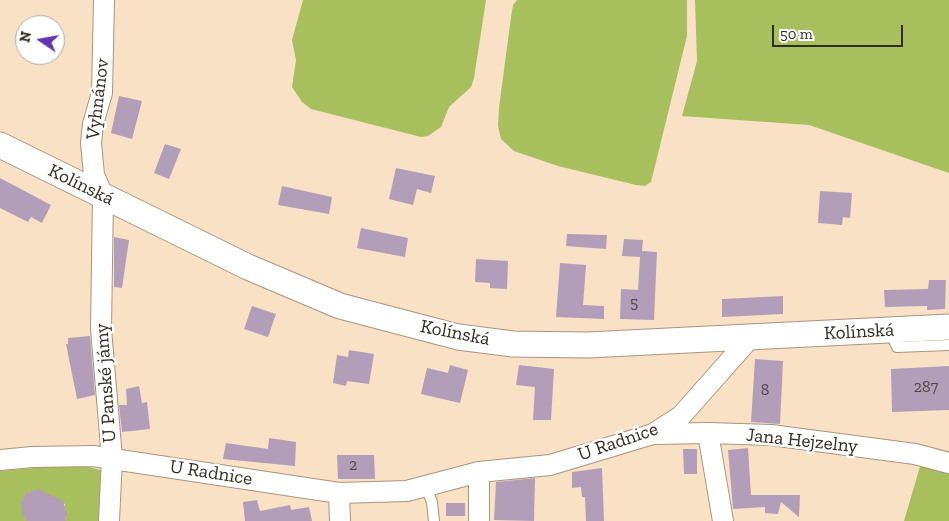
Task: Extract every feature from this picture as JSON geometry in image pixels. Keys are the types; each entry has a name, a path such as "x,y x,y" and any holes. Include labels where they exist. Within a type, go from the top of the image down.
{"street":[{"name":"Vyhnánov","path":"103,196 94,175 91,143 93,124 102,93 104,0"},
{"name":"Kolínská","path":"0,145 248,268 340,306 458,337 513,344 588,345 949,327"},
{"name":"U Panské jámy","path":"0,460 40,456 112,458 101,329 103,196"},
{"name":"U Radnice","path":"112,458 339,493 407,491 479,472 550,465 653,434 681,416 750,338"},
{"path":"708,433 723,521"},
{"name":"Jana Hejzelny","path":"653,434 771,435 915,454 949,463"},
{"path":"109,521 112,458"},
{"path":"479,472 479,521"},
{"path":"339,493 340,521"}],"lane":[{"path":"890,330 897,346 949,345"},
{"path":"426,487 432,502 434,521"}],"green space":[{"path":"303,0 486,0 471,87 449,107 441,127 428,136 421,137 311,109 302,102 292,87 296,60 292,40"},
{"path":"517,0 687,0 687,36 651,182 645,186 636,185 558,166 514,151 501,139 498,126 499,108 513,5"},
{"path":"695,0 949,0 949,173 809,125 682,116 697,61"},
{"path":"924,453 949,462 949,521 904,521"},
{"path":"79,464 103,471 103,521 66,521 65,516 68,515 65,514 65,504 42,494 41,490 39,493 29,492 25,500 22,499 25,514 22,516 26,516 26,521 0,521 0,471"}],"building":[{"path":"119,96 142,101 132,139 111,133"},
{"path":"165,144 181,149 169,179 154,173"},
{"path":"396,168 435,176 431,193 417,189 413,205 389,199"},
{"path":"0,178 51,205 42,223 31,217 28,222 0,208"},
{"path":"282,186 332,197 329,214 278,205"},
{"path":"820,191 852,193 850,218 843,217 842,225 818,223"},
{"path":"361,228 408,238 405,257 357,248"},
{"path":"567,234 607,235 606,249 566,246"},
{"path":"114,237 129,240 122,288 114,287"},
{"path":"624,239 643,240 642,251 657,252 654,320 620,319 621,289 638,290 640,257 622,256"},
{"path":"476,259 508,261 507,289 490,288 490,283 475,282"},
{"path":"560,263 586,265 583,305 604,306 604,319 556,317"},
{"path":"929,280 946,280 945,309 927,310 927,306 885,307 884,290 928,289"},
{"path":"783,296 783,314 722,317 722,299"},
{"path":"252,306 276,314 268,337 244,329"},
{"path":"90,336 95,395 77,399 66,344 68,344 68,338"},
{"path":"349,350 374,354 369,384 347,381 346,386 333,383 337,355 348,357"},
{"path":"755,359 783,361 780,424 751,422"},
{"path":"450,365 468,370 460,403 421,394 427,368 448,373"},
{"path":"519,365 554,369 551,420 533,420 535,387 516,385"},
{"path":"949,366 949,410 892,412 891,369"},
{"path":"139,386 142,403 147,402 150,429 122,432 119,405 127,405 126,389"},
{"path":"269,438 296,442 295,466 223,459 226,443 268,449"},
{"path":"748,448 751,495 800,495 799,517 781,502 778,514 765,513 765,507 733,509 728,450"},
{"path":"683,449 697,449 697,474 684,474"},
{"path":"337,455 374,455 375,479 338,479"},
{"path":"602,468 604,521 586,521 585,497 582,497 581,487 572,488 572,472"},
{"path":"535,478 534,521 494,520 496,482"},
{"path":"38,489 63,501 68,516 65,516 66,521 26,521 26,516 23,517 21,503 25,494"},
{"path":"257,500 260,511 290,505 291,510 309,507 312,521 245,521 243,502"},
{"path":"446,503 465,503 465,516 446,516"}]}
